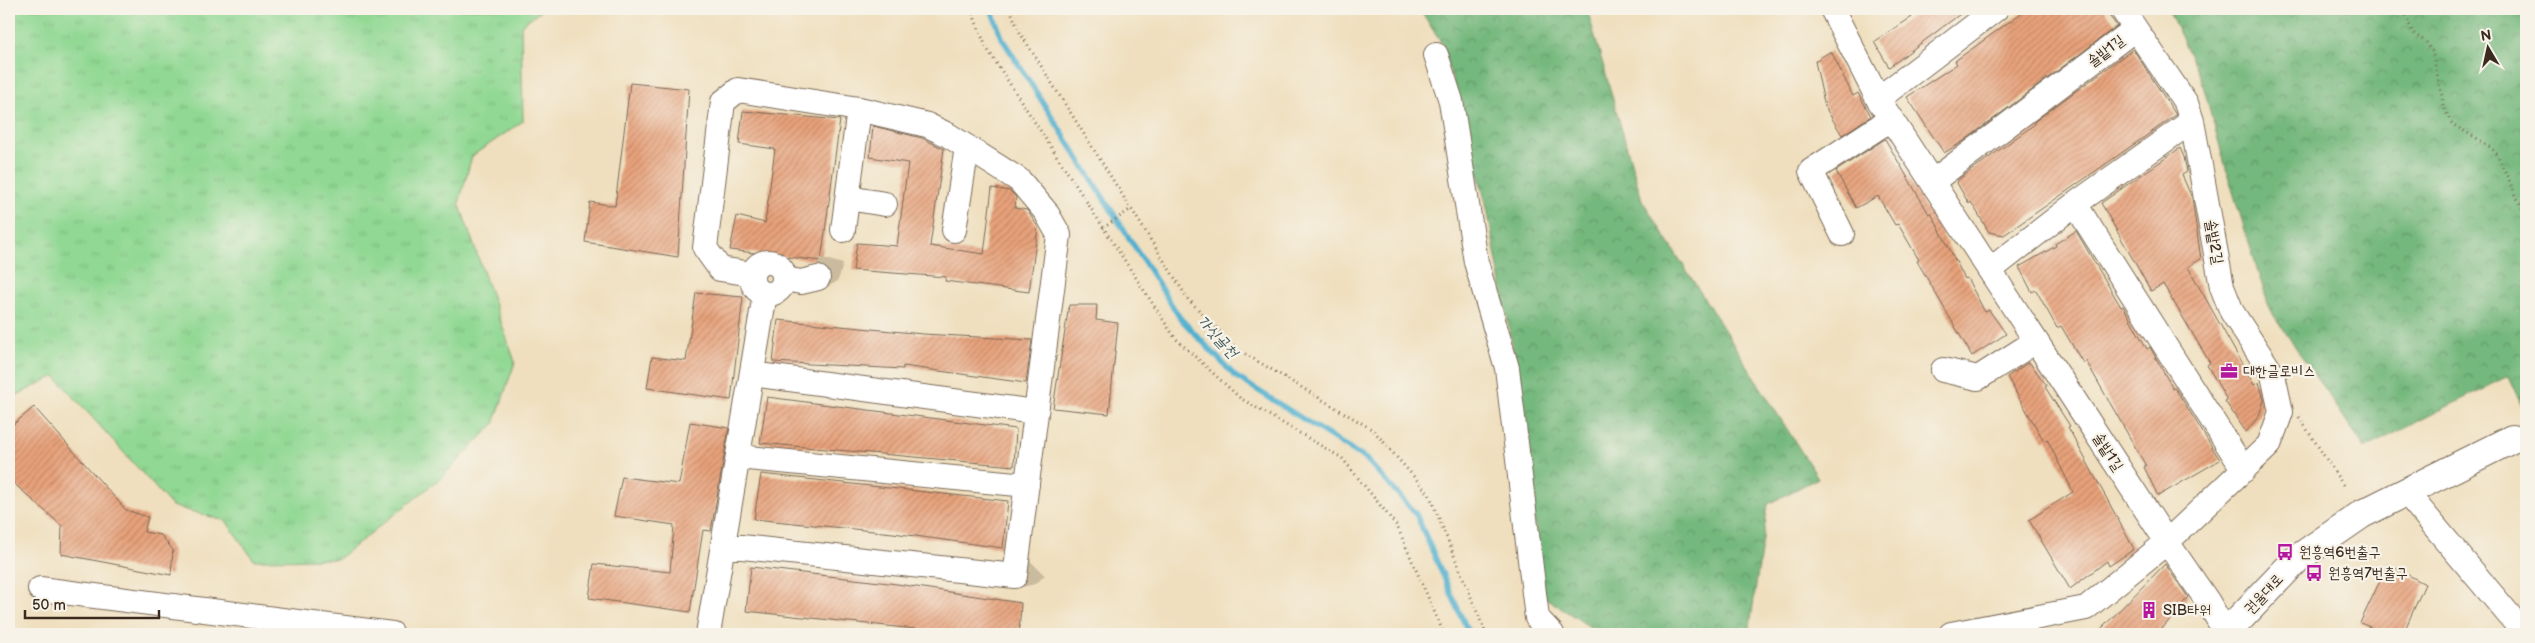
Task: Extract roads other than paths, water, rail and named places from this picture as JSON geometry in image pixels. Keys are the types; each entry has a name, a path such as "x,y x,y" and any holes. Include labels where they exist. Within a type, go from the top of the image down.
{"main road":[{"name":"권율대로","path":"2226,634 2297,559 2362,514 2512,439"}],"street":[{"name":"솔밭1길","path":"1832,9 1878,99 2208,602 2226,634"},
{"path":"1878,99 1996,9"},
{"name":"솔밭2길","path":"2122,9 2186,103 2192,121 2222,287 2232,312 2273,375 2281,412 2269,445 2244,470"},
{"name":"솔밭1길","path":"1932,182 2136,29"},
{"path":"1436,56 1451,101 1476,262 1507,368 1537,618 1552,634"},
{"path":"722,545 1015,576 1059,234 1046,212 1018,180 967,147 928,125 859,109 738,90 723,102 705,248 720,269 752,274"},
{"path":"844,230 859,109"},
{"path":"1842,234 1812,170 1891,119"},
{"path":"1990,270 2075,204 2192,121"},
{"path":"954,230 967,147"},
{"path":"848,198 885,204"},
{"path":"1952,634 2086,608 2167,542 2244,470 2075,204"},
{"path":"768,261 778,264 782,268 785,279 776,292 766,294 760,292 753,284 752,274 758,265 768,261"},
{"path":"785,279 801,282 818,278"},
{"path":"708,634 766,294"},
{"path":"1944,370 1978,378 2036,341"},
{"path":"752,374 1036,412"},
{"path":"738,457 1027,485"},
{"path":"2405,491 2525,634"},
{"path":"40,589 257,626 392,634"}],"waterway":[{"name":"가싯골천","path":"991,9 1003,40 1180,318 1235,376 1366,459 1416,514 1469,634"}],"tunnel":[{"path":"818,278 828,273 832,259"},
{"path":"1015,576 1030,573 1042,561"}],"place":[{"name":"대한글로비스","path":"2229,371"},
{"name":"원흥역6번출구","path":"2285,552"},
{"name":"원흥역7번출구","path":"2314,573"},
{"name":"SIB타워","path":"2149,610"}]}
